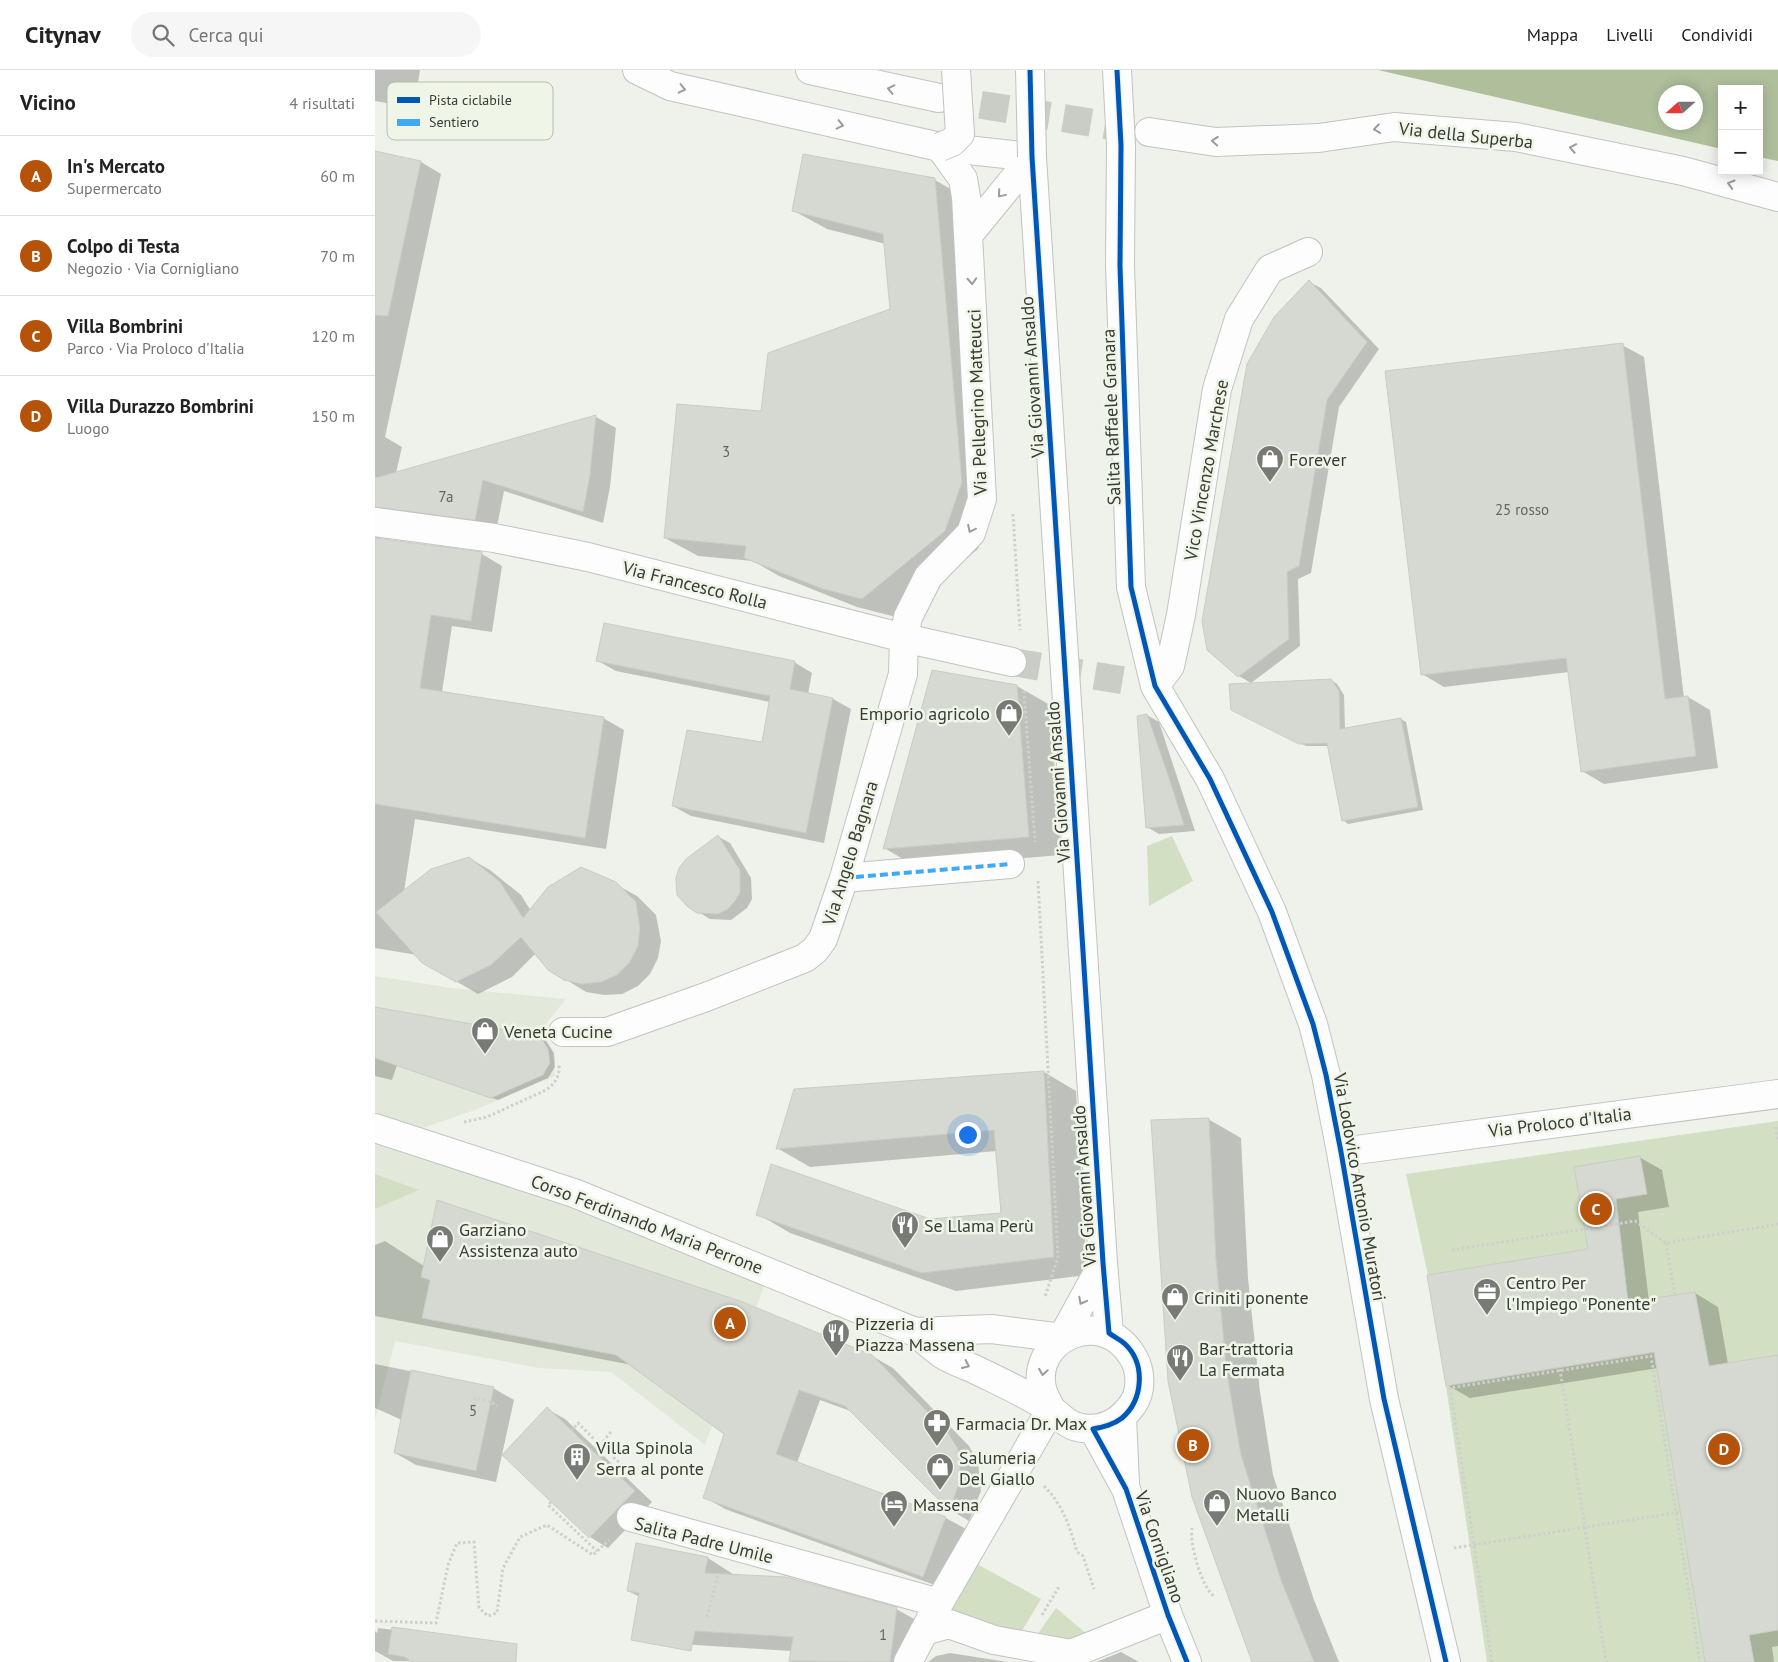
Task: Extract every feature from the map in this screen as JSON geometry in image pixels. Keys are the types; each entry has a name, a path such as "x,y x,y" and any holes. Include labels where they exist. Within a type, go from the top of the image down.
{"street":[{"path":"637,70 670,86 939,148 1032,157"},
{"path":"810,70 939,98"},
{"path":"939,148 952,142 959,134 956,70"},
{"name":"Via Giovanni Ansaldo","path":"1030,70 1032,157 1109,1333"},
{"name":"Salita Raffaele Granara","path":"1117,70 1121,145 1120,266 1131,587 1144,684"},
{"name":"Via della Superba","path":"1149,132 1216,142 1319,138 1394,127 1516,137 1683,171 1778,197"},
{"name":"Via Pellegrino Matteucci","path":"904,638 908,617 928,578 971,533 982,498 970,233 963,179 939,148"},
{"path":"970,233 1032,157"},
{"name":"Vico Vincenzo Marchese","path":"1144,684 1170,666 1181,615 1217,389 1239,319 1270,269 1308,252"},
{"name":"Via Francesco Rolla","path":"375,522 494,538 588,557 904,638 1012,662"},
{"name":"Via Angelo Bagnara","path":"563,1032 607,1032 706,998 805,958 815,950 823,939 844,878 903,674 904,638"},
{"name":"Via Lodovico Antonio Muratori","path":"1144,684 1210,779 1272,912 1313,1024 1326,1075 1341,1152 1384,1399 1446,1662"},
{"path":"844,878 1010,864"},
{"name":"Via Proloco d'Italia","path":"1341,1152 1778,1094"},
{"name":"Corso Ferdinando Maria Perrone","path":"375,1128 574,1193 915,1332 942,1354 1051,1409"},
{"name":"Via Giovanni Ansaldo","path":"1062,1338 1103,1263"},
{"name":"Corso Ferdinando Maria Perrone","path":"915,1332 991,1328 1062,1338"},
{"path":"1085,1330 1109,1333 1126,1345 1137,1362 1140,1382 1135,1401 1122,1417 1109,1426 1093,1429 1070,1424 1051,1409 1043,1392 1041,1372 1048,1353 1062,1338 1085,1330"},
{"path":"908,1662 939,1603 1051,1409"},
{"name":"Via Cornigliano","path":"1122,1417 1126,1490"},
{"name":"Via Cornigliano","path":"1093,1429 1126,1490 1168,1615 1187,1662"},
{"name":"Salita Padre Umile","path":"631,1517 939,1603"},
{"path":"924,1631 949,1624 994,1640 1071,1654 1168,1615"}],"path":[{"path":"487,1117 554,1085 560,1069 556,1052 550,1039 552,1035 563,1032"},
{"path":"1452,1250 1635,1221 1666,1243 1675,1295"},
{"path":"1666,1243 1778,1224"},
{"path":"1492,1662 1450,1388 1651,1356 1678,1512 1700,1662"},
{"path":"1560,1369 1606,1662"},
{"path":"473,1410 475,1398 491,1402 497,1406"},
{"path":"571,1431 578,1423 622,1465 615,1472"},
{"path":"600,1445 611,1432"},
{"path":"1019,1462 1061,1506 1070,1527 1077,1552 1083,1556 1094,1589"},
{"path":"375,1621 436,1623 448,1565 457,1542 474,1542 479,1608 488,1616 497,1613 503,1568 520,1537 547,1525 593,1555 597,1551 548,1505 551,1502"},
{"path":"1421,1554 1678,1512"},
{"path":"1192,1528 1191,1535 1196,1563 1210,1594 1215,1597"}],"shaded area":[{"path":"1378,70 1778,70 1778,161 1763,158 1763,85 1718,85 1718,148"},
{"path":"1172,836 1193,881 1149,906 1147,846"},
{"path":"375,976 451,988 566,999 541,1030 552,1049 555,1076 472,1111 403,1135 768,1275 705,1445 611,1372 539,1368 395,1341 375,1420"},
{"path":"1778,1121 1778,1355 1709,1366 1695,1292 1628,1302 1621,1244 1428,1275 1406,1174"},
{"path":"375,1174 419,1190 375,1209"},
{"path":"1654,1353 1705,1662 1487,1662 1446,1386"},
{"path":"975,1563 1041,1599 1020,1634 947,1611"},
{"path":"1056,1608 1088,1635 1069,1642 1037,1635"},
{"path":"1778,1630 1778,1662 1754,1662 1749,1635"}],"building":[{"path":"375,151 421,161 388,316 375,315"},
{"path":"803,154 935,178 962,482 945,531 862,599 823,589 744,558 746,546 664,538 677,404 761,411 768,353 890,309 883,234 792,211"},
{"name":"Forever","path":"1309,280 1367,342 1327,400 1299,566 1287,572 1289,639 1238,677 1207,650 1202,621 1247,364 1274,317"},
{"path":"1623,343 1665,699 1688,696 1696,756 1581,772 1566,658 1421,675 1385,371"},
{"path":"596,415 590,475 583,512 483,480 475,520 375,507 375,478"},
{"path":"375,538 482,552 471,621 431,615 420,688 604,717 585,838 375,804"},
{"path":"604,623 795,661 790,689 833,698 806,833 672,806 687,730 762,742 770,696 596,661"},
{"path":"932,670 1017,685 1029,837 883,849"},
{"path":"1331,679 1339,691 1340,729 1401,718 1418,807 1342,821 1327,743 1299,744 1231,710 1229,684"},
{"path":"1147,714 1184,825 1146,828 1137,716"},
{"path":"718,835 740,870 740,892 728,909 718,914 697,913 688,907 677,895 676,878 679,868 686,859"},
{"path":"469,857 500,882 523,918 548,887 581,867 616,882 636,902 640,928 638,946 630,962 617,975 601,982 582,984 564,980 548,970 521,937 491,965 456,982 422,963 376,912 431,869"},
{"path":"375,1007 540,1036 548,1049 550,1063 543,1075 491,1098 375,1058"},
{"path":"1044,1071 1054,1257 922,1273 756,1215 771,1164 930,1219 1001,1213 994,1130 776,1149 794,1089"},
{"path":"1209,1118 1216,1259 1227,1373 1241,1455 1281,1580 1314,1662 1252,1662 1192,1497 1168,1381 1151,1120"},
{"path":"1640,1156 1647,1194 1616,1199 1628,1302 1695,1292 1709,1366 1778,1355 1778,1630 1749,1635 1754,1662 1705,1662 1654,1352 1446,1386 1427,1275 1588,1249 1574,1167"},
{"path":"437,1200 740,1301 872,1355 948,1433 958,1449 961,1479 949,1510 845,1406 799,1390 776,1454 946,1517 923,1577 703,1498 724,1434 616,1355 422,1318 430,1280 421,1277"},
{"path":"411,1370 494,1387 476,1471 394,1453"},
{"name":"Villa Spinola Serra al ponte","path":"547,1407 635,1491 589,1538 502,1455"},
{"path":"636,1543 708,1557 705,1573 786,1577 897,1607 890,1662 789,1661 793,1637 695,1631 691,1651 631,1640 639,1593 627,1591"},
{"path":"392,1627 517,1644 516,1662 412,1662 405,1657 388,1654"}],"tunnel":[{"path":"939,98 1149,132"},
{"path":"1012,662 1133,682"}],"marked path":[{"path":"844,878 1010,864"}],"cycle path":[{"path":"1030,70 1032,157 1103,1263 1109,1333 1132,1352 1139,1371 1138,1392 1129,1410 1122,1418 1115,1422 1093,1429 1126,1489 1168,1615 1187,1662"},
{"path":"1117,70 1121,145 1120,266 1131,587 1155,686 1210,779 1272,912 1313,1024 1326,1075 1341,1152 1384,1399 1446,1662"}],"place":[{"name":"Forever","path":"1270,483"},
{"name":"Emporio agricolo","path":"1009,737"},
{"name":"Veneta Cucine","path":"485,1055"},
{"name":"Villa Bombrini","path":"1596,1209"},
{"name":"Se Llama Perù","path":"905,1249"},
{"name":"Garziano Assistenza auto","path":"440,1263"},
{"name":"Centro Per l'Impiego \"Ponente\"","path":"1487,1316"},
{"name":"Criniti ponente","path":"1175,1321"},
{"name":"In's Mercato","path":"730,1323"},
{"name":"Pizzeria di Piazza Massena","path":"836,1357"},
{"name":"Bar-trattoria La Fermata","path":"1180,1382"},
{"name":"Colpo di Testa","path":"1193,1445"},
{"name":"Farmacia Dr. Max","path":"937,1447"},
{"name":"Villa Durazzo Bombrini","path":"1724,1449"},
{"name":"Villa Spinola Serra al ponte","path":"577,1481"},
{"name":"Salumeria Del Giallo","path":"940,1491"},
{"name":"Nuovo Banco Metalli","path":"1217,1527"},
{"name":"Massena","path":"894,1528"}]}
